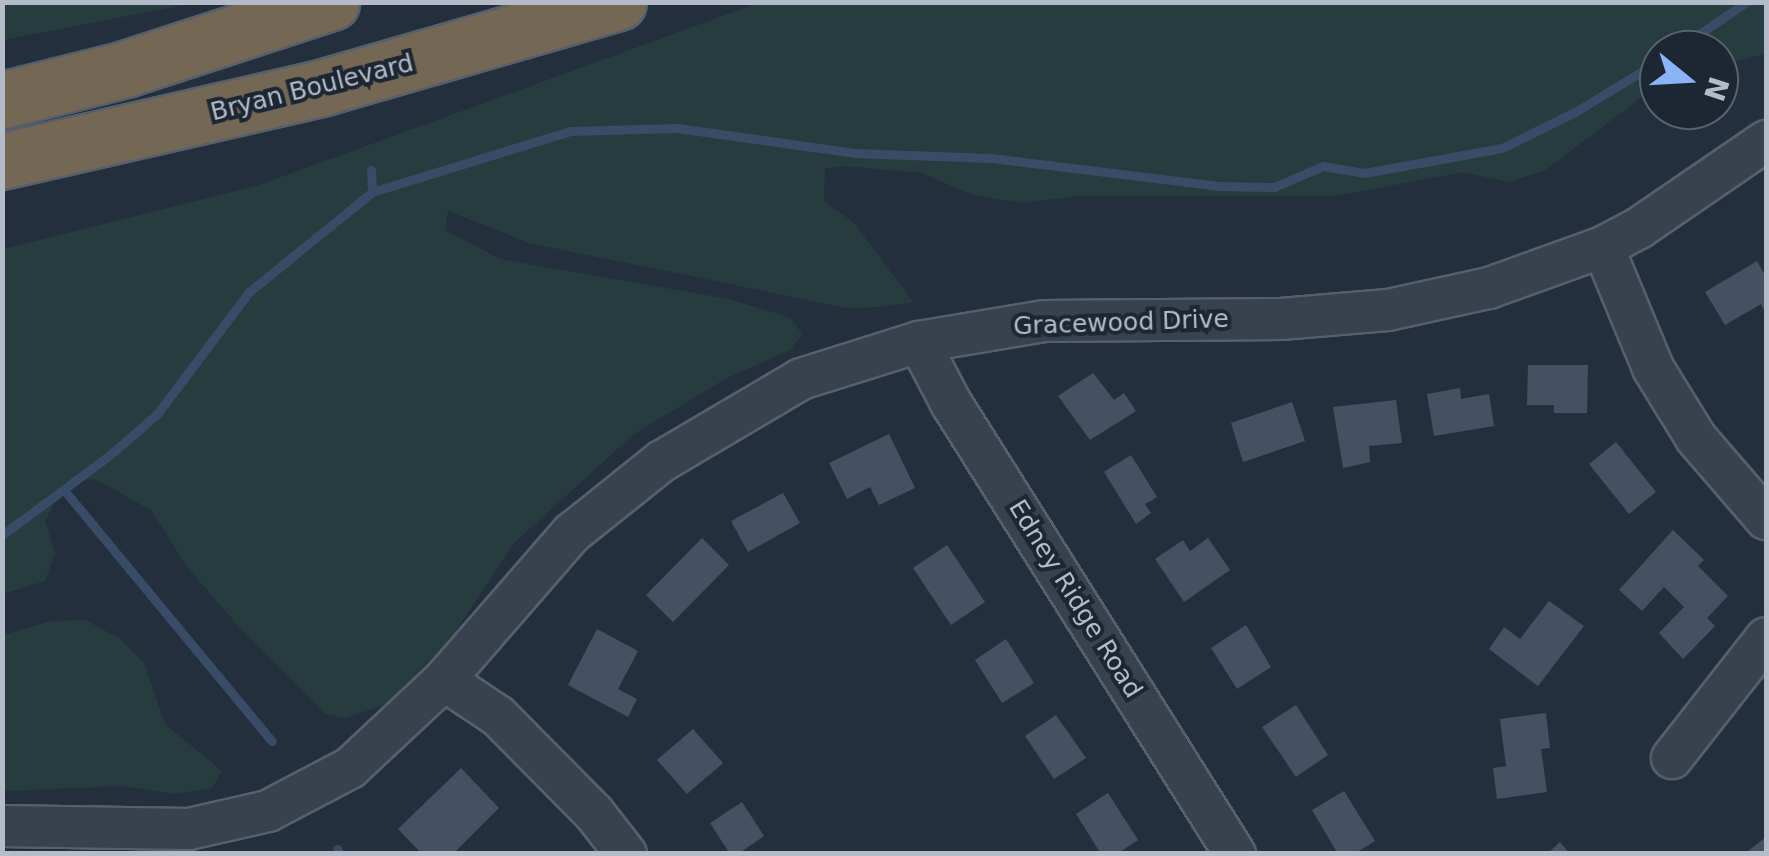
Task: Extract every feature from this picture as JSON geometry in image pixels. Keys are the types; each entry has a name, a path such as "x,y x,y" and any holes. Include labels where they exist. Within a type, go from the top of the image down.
{"highway":[{"path":"2,100 125,69 332,2"},
{"name":"Bryan Boulevard","path":"2,161 324,86 618,2"},
{"path":"2,77 34,70 125,69"}],"street":[{"name":"Gracewood Drive","path":"2,826 189,828 268,811 350,768 444,680 572,533 662,461 801,380 919,342 1044,321 1282,318 1388,310 1488,288 1603,247 1685,199 1766,140"},
{"path":"1603,247 1653,368 1696,438 1766,519"},
{"name":"Edney Ridge Road","path":"919,342 951,404 1235,854"},
{"path":"1672,758 1766,638"},
{"path":"444,680 498,716 594,813 626,854"}],"green space":[{"path":"3,2 194,2 194,3 3,40"},
{"path":"761,2 1766,3 1766,54 1739,60 1739,30 1639,30 1639,99 1544,171 1508,182 1464,172 1335,196 1079,196 1022,203 973,195 922,173 843,166 825,169 824,201 853,222 913,302 882,307 847,308 529,243 448,211 445,230 500,259 729,299 791,318 802,334 790,350 725,379 634,434 514,543 442,652 384,705 346,718 325,714 240,628 188,568 151,510 95,479 65,482 45,521 55,553 45,581 3,594 3,249 259,185"},
{"path":"85,620 119,638 144,663 165,724 222,771 212,788 174,794 123,786 3,791 3,635 51,621"}],"building":[{"path":"1757,261 1766,277 1766,314 1761,304 1725,325 1705,292"},
{"path":"1528,365 1588,365 1587,413 1554,413 1554,405 1527,405"},
{"path":"1093,373 1114,400 1124,393 1136,411 1090,440 1058,396"},
{"path":"1460,388 1461,399 1489,394 1494,426 1434,436 1427,394"},
{"path":"1396,400 1402,443 1369,446 1370,462 1343,468 1333,407"},
{"path":"1292,402 1305,441 1243,462 1231,423"},
{"path":"889,434 915,488 879,505 870,487 847,499 829,463"},
{"path":"1616,442 1656,492 1629,514 1589,464"},
{"path":"1131,455 1157,497 1145,504 1151,513 1136,524 1104,472"},
{"path":"783,493 800,523 748,552 731,521"},
{"path":"1673,530 1704,560 1698,566 1728,596 1707,618 1715,626 1683,659 1659,633 1684,607 1664,587 1642,611 1619,590"},
{"path":"702,538 729,565 673,622 646,595"},
{"path":"1208,538 1230,570 1184,602 1155,559 1183,540 1190,551"},
{"path":"947,545 985,602 951,625 913,568"},
{"path":"1549,601 1584,626 1538,686 1489,649 1504,627 1520,639"},
{"path":"1246,625 1271,667 1237,689 1211,648"},
{"path":"597,629 638,651 618,689 637,699 628,717 568,685"},
{"path":"1006,639 1034,683 1002,703 975,660"},
{"path":"1296,705 1328,755 1296,777 1262,727"},
{"path":"1546,713 1550,748 1541,749 1547,792 1497,799 1493,768 1506,766 1500,719"},
{"path":"1056,715 1086,758 1054,779 1025,736"},
{"path":"693,729 723,763 687,794 657,760"},
{"path":"461,768 499,808 453,854 422,854 398,829"},
{"path":"1344,791 1375,841 1354,854 1338,854 1312,810"},
{"path":"1108,793 1138,840 1117,854 1101,854 1076,814"},
{"path":"742,802 764,836 738,854 730,854 710,823"},
{"path":"1766,837 1766,854 1744,854"},
{"path":"1560,842 1570,854 1547,854"}],"waterway":[{"path":"1705,30 1746,2"},
{"path":"2,535 111,454 157,414 249,292 372,192 570,131 677,128 854,153 991,158 1220,186 1274,187 1323,166 1364,173 1502,148 1575,112 1639,73"},
{"path":"371,170 372,192"},
{"path":"64,490 272,741"},
{"path":"337,849 340,854"}]}
